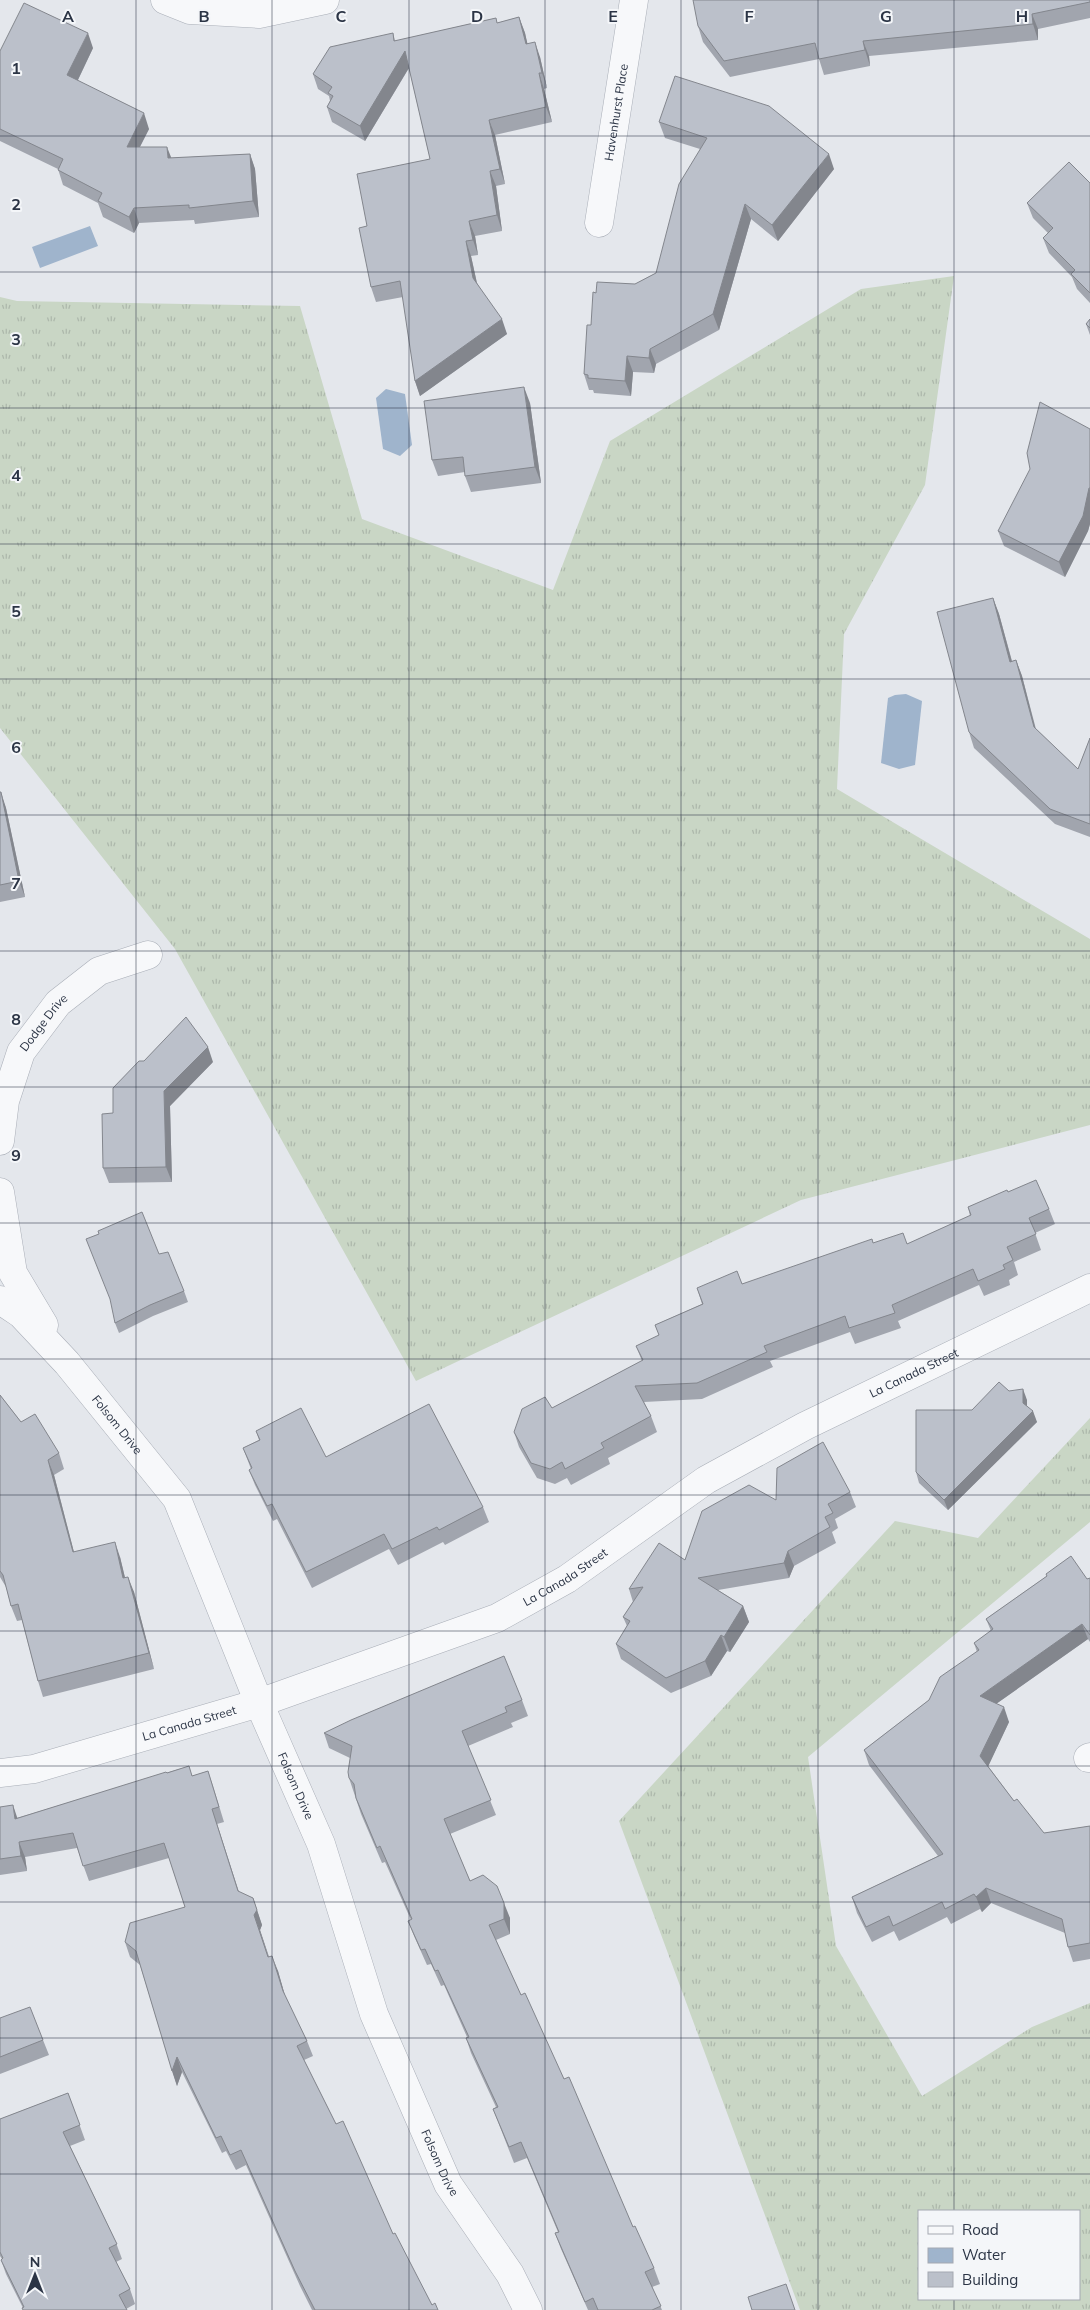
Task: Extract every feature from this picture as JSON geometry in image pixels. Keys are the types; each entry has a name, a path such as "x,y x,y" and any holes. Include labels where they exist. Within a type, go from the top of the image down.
{"street":[{"path":"165,0 190,10 259,14 325,0"},
{"name":"Havenhurst Place","path":"599,223 634,0"},
{"name":"Dodge Drive","path":"0,1141 5,1101 21,1052 58,1003 99,971 148,955"},
{"path":"0,1192 13,1272 66,1363"},
{"name":"La Canada Street","path":"0,1773 34,1769 259,1703 497,1618 567,1579 706,1480 805,1426 1090,1288"},
{"name":"Folsom Drive","path":"0,1300 21,1314 66,1363 177,1499 259,1703 321,1844 374,2014 448,2184 510,2274 528,2310"}],"green space":[{"path":"954,276 925,485 844,634 837,789 1090,939 1090,1125 801,1200 416,1381 175,949 0,728 0,297 17,301 300,306 362,519 553,590 610,441 861,289"},
{"path":"1090,1418 1090,1522 808,1757 836,1946 922,2096 1032,2027 1090,2003 1090,2310 800,2310 619,1821 895,1521 978,1538"}],"water":[{"path":"90,226 98,246 40,268 32,247"},
{"path":"386,389 405,394 412,445 400,456 383,449 376,398"},
{"path":"906,694 922,701 915,765 899,769 881,763 888,698"}],"building":[{"path":"693,0 1090,0 1090,2 1032,14 1033,24 863,41 865,50 819,59 815,43 724,61 698,26"},
{"path":"24,3 88,33 67,75 144,113 127,147 167,147 168,158 250,154 253,201 189,208 189,205 134,208 129,217 98,201 102,193 58,170 63,159 0,129 0,51"},
{"path":"519,17 526,44 535,42 542,73 539,73 546,107 489,120 500,169 490,171 497,215 469,221 473,240 466,241 473,278 502,319 415,381 400,281 371,287 359,228 367,226 357,174 430,159 405,51 360,126 327,107 333,96 328,93 332,87 313,74 330,47 393,33 394,41 496,18 497,23"},
{"path":"675,76 769,106 829,154 772,225 745,204 713,314 650,349 649,358 627,356 625,381 588,378 588,375 584,374 587,325 591,325 593,292 596,293 597,282 635,284 656,273 679,184 707,138 659,122"},
{"path":"1069,162 1090,183 1090,293 1071,274 1075,270 1043,238 1053,228 1027,203"},
{"path":"1090,319 1090,328 1086,324"},
{"path":"524,387 535,467 465,476 463,457 432,460 424,401"},
{"path":"1040,402 1090,429 1090,488 1083,516 1059,562 998,531 1030,469 1027,453"},
{"path":"993,598 1010,662 1016,660 1034,727 1078,769 1090,738 1090,824 1050,809 969,732 937,612"},
{"path":"0,792 19,881 0,885"},
{"path":"186,1017 208,1047 164,1091 166,1167 103,1168 102,1114 113,1113 113,1088 139,1061 144,1061"},
{"path":"1036,1180 1049,1209 1029,1218 1036,1234 1007,1247 1013,1260 1003,1265 1005,1269 978,1281 973,1269 892,1305 895,1313 849,1328 845,1316 764,1346 767,1352 697,1383 635,1386 651,1416 601,1443 604,1448 565,1469 562,1462 550,1469 531,1463 514,1432 522,1409 545,1397 552,1408 643,1360 636,1346 659,1335 655,1325 703,1304 697,1288 737,1271 742,1284 872,1239 873,1243 903,1233 907,1244 971,1215 968,1207"},
{"path":"142,1212 159,1254 168,1252 184,1291 150,1305 115,1323 110,1299 86,1239 99,1234 98,1231"},
{"path":"999,1382 1009,1391 1023,1389 1023,1403 1033,1411 944,1500 916,1472 916,1410 972,1410"},
{"path":"0,1395 21,1422 35,1414 59,1453 48,1460 73,1552 115,1542 123,1578 128,1577 149,1653 38,1681 18,1604 11,1606 3,1575 0,1571"},
{"path":"429,1404 483,1507 439,1530 437,1527 392,1549 384,1534 306,1572 272,1504 267,1506 249,1470 252,1468 243,1448 260,1440 256,1431 301,1408 326,1457"},
{"path":"823,1442 850,1492 828,1504 833,1513 825,1517 830,1527 788,1551 784,1563 698,1578 743,1606 724,1637 721,1635 705,1661 666,1678 616,1644 630,1621 623,1617 643,1587 629,1589 659,1543 685,1560 702,1511 749,1485 776,1500 777,1468"},
{"path":"1071,1556 1087,1579 1090,1578 1090,1635 1082,1624 980,1696 1004,1707 980,1756 1014,1801 1017,1799 1044,1833 1090,1826 1090,1943 1068,1947 1062,1919 986,1888 976,1897 974,1894 945,1909 942,1902 893,1926 889,1916 866,1927 852,1897 943,1854 864,1750 929,1700 940,1677 979,1650 974,1643 993,1629 986,1619 1047,1576 1046,1574"},
{"path":"504,1656 522,1700 505,1707 507,1712 462,1731 491,1800 444,1819 470,1881 483,1875 497,1886 504,1903 504,1919 489,1925 521,1995 525,1993 564,2079 569,2077 633,2227 635,2226 654,2268 645,2272 661,2306 652,2310 598,2310 593,2298 585,2302 555,2233 559,2232 521,2142 509,2147 493,2109 498,2107 466,2038 469,2037 438,1970 435,1971 425,1949 421,1950 408,1921 412,1919 380,1846 377,1848 356,1798 354,1784 349,1778 348,1772 352,1746 324,1733"},
{"path":"189,1766 192,1776 208,1771 219,1807 212,1809 238,1891 253,1898 257,1910 254,1915 268,1957 272,1956 283,1991 307,2041 297,2046 336,2124 343,2121 393,2234 395,2233 432,2305 435,2303 438,2310 315,2310 295,2271 241,2150 230,2155 221,2136 216,2138 177,2057 172,2071 136,1951 125,1942 130,1923 185,1907 164,1843 83,1866 73,1833 19,1842 21,1856 0,1859 0,1807 13,1805 15,1819"},
{"path":"30,2007 43,2040 0,2057 0,2018"},
{"path":"68,2093 80,2125 63,2132 117,2244 109,2248 130,2289 119,2295 127,2310 23,2310 22,2308 24,2307 1,2260 3,2258 0,2252 0,2119"},
{"path":"786,2284 795,2310 752,2310 748,2297"}]}
